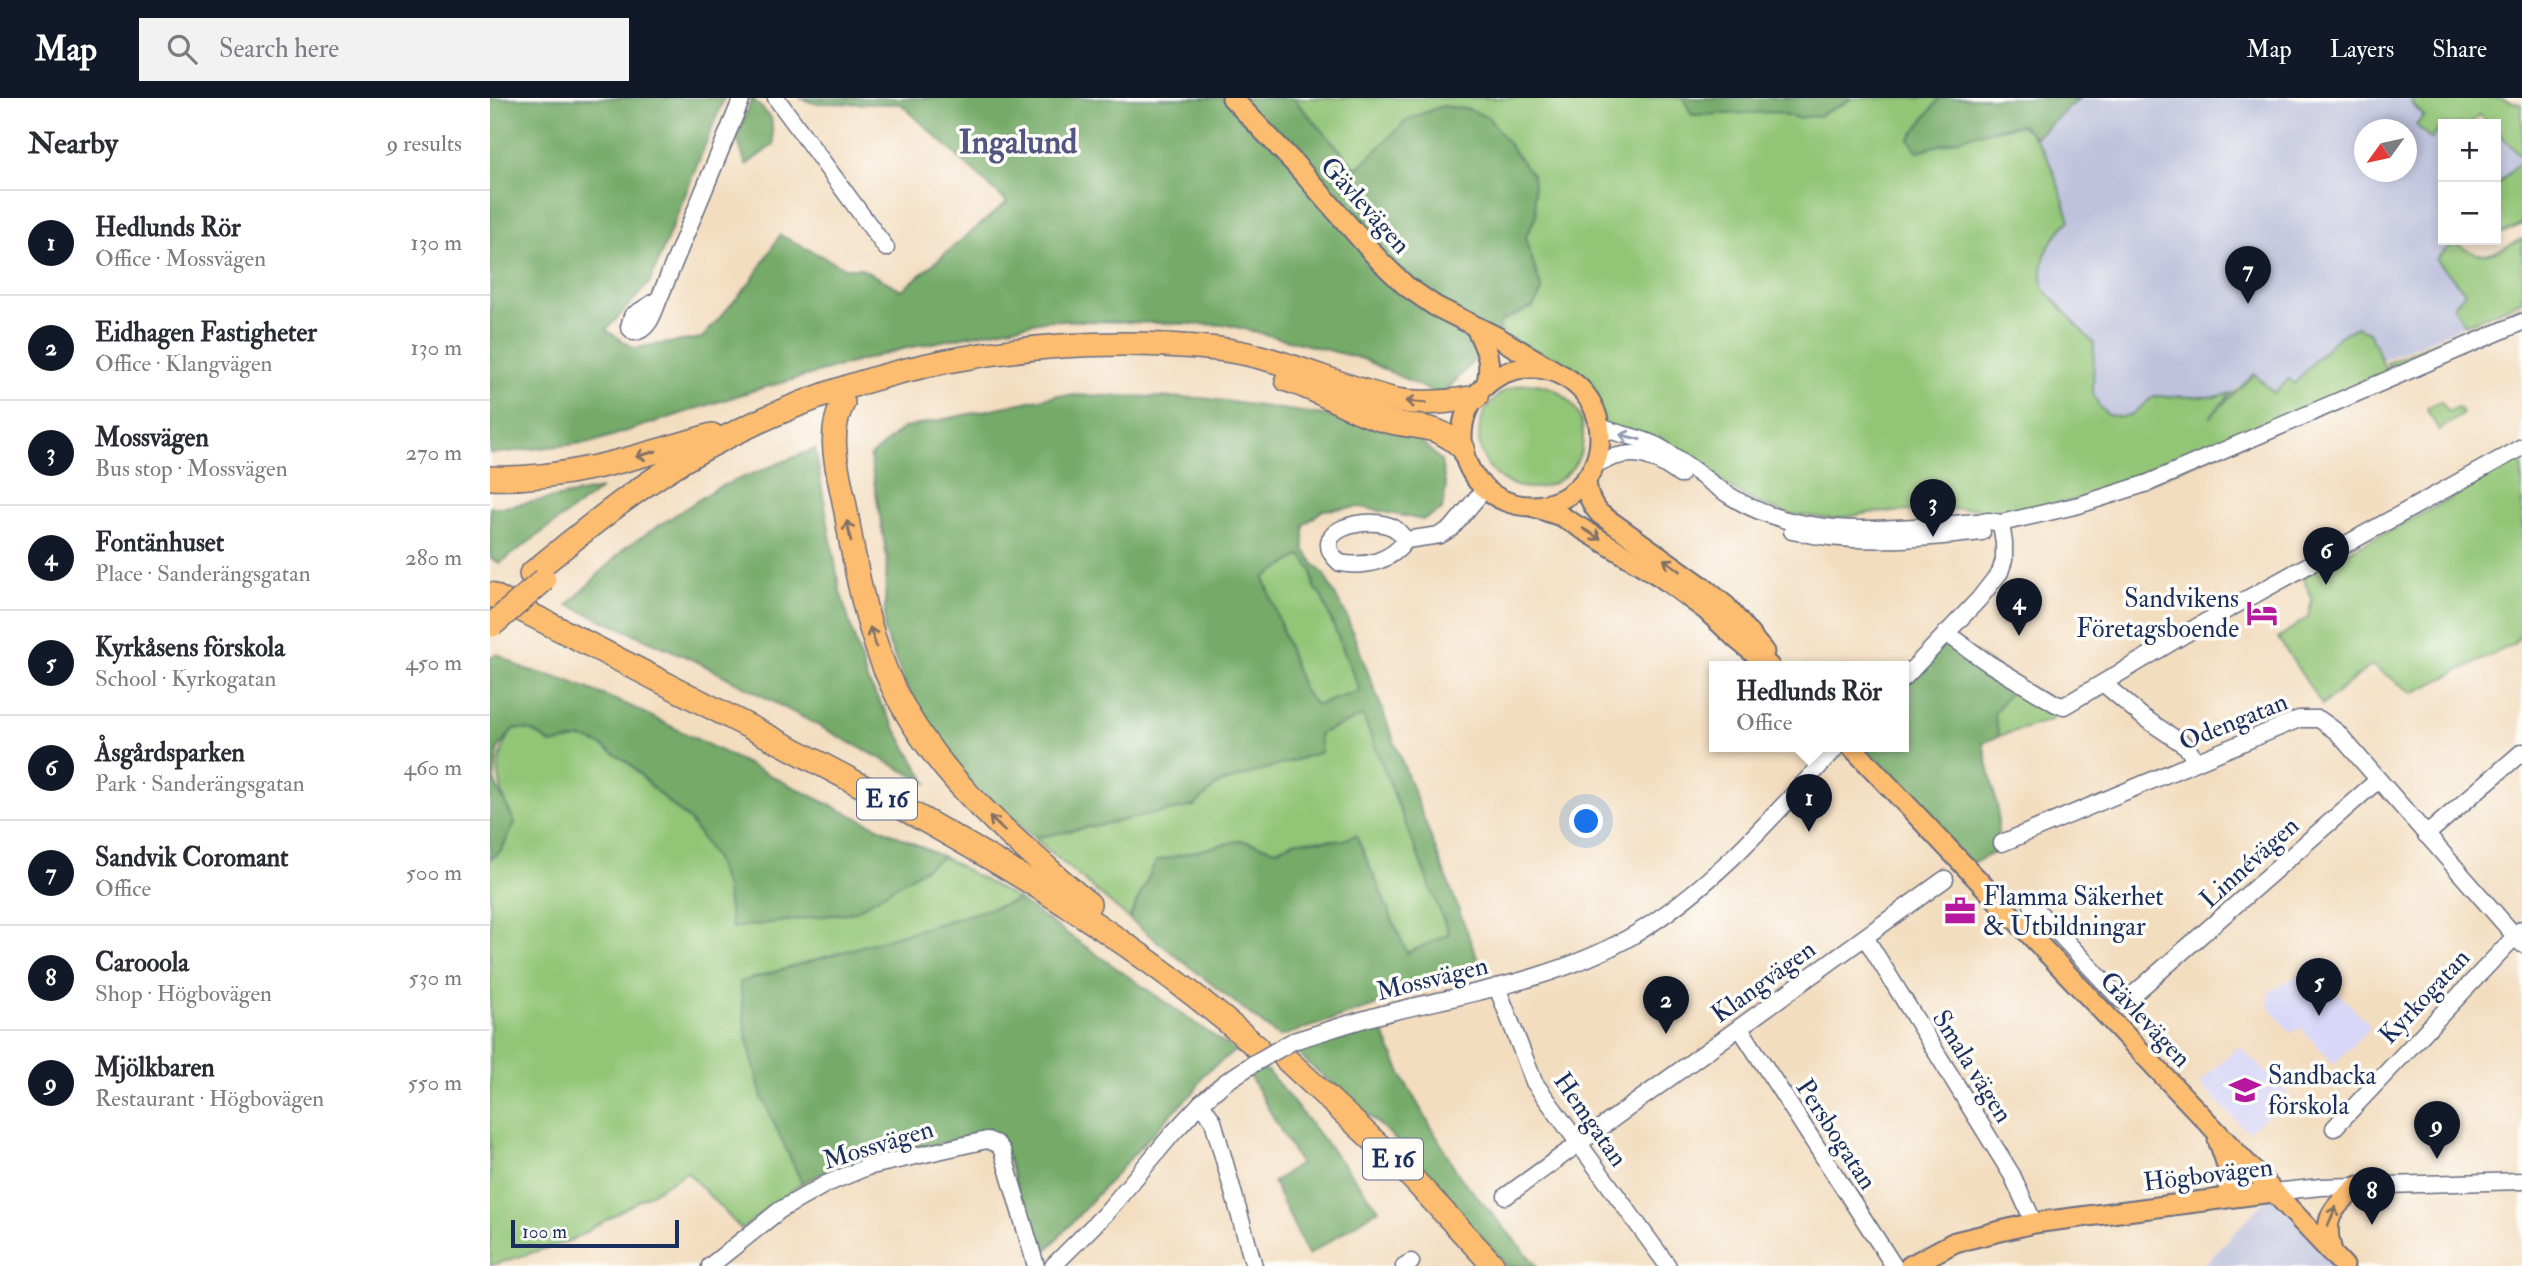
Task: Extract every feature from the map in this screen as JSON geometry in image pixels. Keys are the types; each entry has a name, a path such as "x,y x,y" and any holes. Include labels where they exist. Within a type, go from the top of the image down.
{"highway":[{"path":"491,620 599,519 699,451 758,421 826,393 885,374 997,352 1124,344 1219,349 1262,357 1414,404 1438,403 1481,391"},
{"path":"537,577 715,459 806,416 897,387 1001,365 1126,359 1214,365 1259,372 1293,382 1383,420 1433,428 1452,438 1463,449"},
{"path":"843,403 834,425 835,453 863,598 880,659 893,686 922,740 947,773 1011,837 1085,901"},
{"path":"490,478 539,475 625,460 758,421"},
{"name":"E 16","path":"490,580 863,774 977,836 1085,901 1206,992 1258,1051"},
{"name":"E 16","path":"490,594 845,777 974,847 1079,911 1196,998 1258,1051"},
{"name":"E 16","path":"1285,1055 1480,1266"},
{"name":"E 16","path":"1285,1055 1399,1164 1494,1266"}],"main road":[{"name":"Gävlevägen","path":"1232,98 1379,260 1406,286 1565,377"},
{"path":"1476,328 1487,349 1490,362 1481,391"},
{"path":"1765,661 1738,641 1706,610 1661,577 1561,516 1507,500 1486,487 1475,476 1463,449 1463,421 1467,407 1481,391 1504,374 1526,368 1545,369 1565,377 1582,390 1590,401 1600,427 1601,439 1587,493 1591,504 1600,514 1726,606 1768,661"},
{"path":"1530,506 1555,502 1570,494 1591,472"},
{"name":"Gävlevägen","path":"1850,752 2339,1260"},
{"path":"2215,1130 2229,1172 2231,1183 2227,1196"},
{"path":"2339,1260 2328,1232 2330,1214 2358,1186"},
{"name":"Högbovägen","path":"1910,1266 1955,1242 2034,1223 2273,1192"}],"street":[{"path":"659,299 742,98"},
{"path":"776,98 886,247"},
{"path":"1600,427 1660,447 1726,507 1777,529 1818,537 1944,537 1990,531 2001,523 2079,505 2147,483 2522,322"},
{"path":"1946,633 1988,663 2061,706 2104,684 2207,621 2522,447"},
{"path":"1591,472 1610,458 1630,453 1648,455 1697,480"},
{"path":"1406,540 1432,537 1452,528 1486,487"},
{"path":"1909,672 1979,599 2000,572 2004,559 2001,523"},
{"path":"2104,684 2143,717 2186,746 2196,761"},
{"name":"Odengatan","path":"2002,844 2196,761 2309,717 2329,724 2426,835 2520,936"},
{"path":"2426,835 2522,751"},
{"name":"Mossvägen","path":"1052,1266 1105,1214 1201,1103 1258,1051 1285,1055 1391,1012 1497,987 1590,956 1629,937 1704,885 1848,752"},
{"name":"Linnévägen","path":"2032,905 2121,1000 2126,1001 2378,780"},
{"name":"Klangvägen","path":"1506,1196 1945,879"},
{"name":"Kyrkogatan","path":"2334,1128 2520,936"},
{"name":"Smala vägen","path":"1866,937 2012,1175 2034,1223"},
{"name":"Hemgatan","path":"1497,987 1534,1082 1668,1266"},
{"name":"Persbogatan","path":"1740,1028 1894,1266"},
{"path":"1201,1103 1213,1121 1254,1266"},
{"name":"Mossvägen","path":"710,1266 780,1210 826,1184 867,1167 988,1140 1002,1150 1036,1266"},
{"name":"Högbovägen","path":"2273,1192 2358,1186 2522,1181"}],"shaded area":[{"path":"2080,98 2414,98 2411,103 2424,116 2417,124 2417,119 2354,119 2354,182 2417,182 2417,126 2431,139 2438,131 2438,245 2452,245 2436,259 2465,293 2454,306 2465,325 2321,387 2274,394 2254,374 2231,393 2214,397 2154,396 2130,416 2108,415 2099,406 2093,393 2094,344 2049,297 2042,278 2042,258 2048,245 2070,220 2036,137"},
{"path":"2501,136 2522,157 2501,181"},
{"path":"2313,966 2371,1027 2334,1064 2300,1027 2291,1033 2268,1006 2269,992"},
{"name":"Sandbacka förskola","path":"2239,1046 2291,1097 2247,1132 2199,1083"},
{"path":"2273,1192 2344,1266 2203,1266"}],"green space":[{"path":"490,98 724,98 650,282 606,330 634,348 702,338 750,283 780,235 845,268 860,268 902,290 1007,202 901,104 813,103 800,98 1293,98 1357,169 1408,119 1442,106 1467,109 1488,117 1533,176 1536,216 1525,238 1542,291 1533,307 1501,321 1495,338 1441,396 1363,359 1228,325 1048,320 902,349 752,391 593,442 490,454"},
{"path":"752,98 771,118 774,144 746,165 737,138"},
{"path":"1293,98 1683,98 1692,115 1777,112 1797,118 1843,104 1851,98 1940,98 1909,139 1940,145 1969,135 2021,125 2031,134 2046,156 2070,220 2047,251 2042,268 2044,289 2094,344 2093,393 2099,406 2108,415 2130,416 2154,396 2214,397 2231,393 2209,418 2254,374 2274,393 2289,379 2294,384 2331,344 2357,327 2369,332 2390,379 2148,483 1980,522 1978,508 1868,513 1834,519 1790,514 1755,502 1714,478 1660,437 1660,447 1600,427 1596,411 1582,390 1498,329 1501,321 1533,307 1542,290 1525,238 1536,216 1373,155 1357,169"},
{"path":"1683,98 1851,98 1818,116 1797,118 1777,112 1692,115"},
{"path":"1940,98 2080,98 2036,137 2021,125 1982,132 1917,151 1909,139"},
{"path":"2414,98 2501,98 2522,105 2522,157 2501,136 2501,119 2483,119 2479,115 2475,119 2438,119 2438,130 2431,139 2417,126 2424,116 2411,103"},
{"path":"2522,160 2522,224 2501,234 2501,182"},
{"path":"2522,239 2522,301 2465,325 2454,306 2465,292 2436,259 2452,245 2458,245 2474,253 2495,252"},
{"path":"2522,306 2522,315 2390,370 2387,363"},
{"path":"1531,384 1551,388 1568,399 1579,416 1583,436 1579,456 1568,473 1551,484 1531,488 1511,484 1494,473 1483,456 1479,436 1483,416 1494,399 1511,388"},
{"path":"1058,395 1203,398 1359,420 1419,439 1441,461 1446,488 1442,510 1423,520 1361,507 1323,510 1304,525 1304,549 1323,573 1346,615 1479,963 1372,1007 1279,1037 1129,919 1156,861 1241,840 1276,850 1296,841 1343,840 1356,835 1407,953 1449,934 1363,716 1319,734 1321,752 1218,784 1194,806 1034,838 958,770 918,716 884,631 887,558 870,457 903,428","holes":["1301,555 1312,571 1314,588 1321,595 1360,691 1316,705 1303,690 1264,578"]},
{"path":"2441,401 2448,412 2457,407 2463,414 2439,430 2427,410"},
{"path":"815,449 840,591 867,680 927,783 698,662 568,605 626,547 717,488"},
{"path":"2522,457 2522,634 2512,645 2413,693 2371,665 2322,705 2278,638 2308,617 2312,599 2302,576 2446,501"},
{"path":"601,489 500,563 490,558 490,507 505,507"},
{"path":"1302,555 1312,571 1314,588 1321,595 1360,691 1316,705 1303,690 1264,577"},
{"path":"1946,633 2018,682 1994,713 1999,736 1983,743 1998,810 1998,851 1977,861 1962,863 1859,752 1909,752 1909,673"},
{"path":"498,654 522,668 569,681 630,706 832,806 943,857 854,912 732,928 726,889 714,857 690,821 629,763 599,744 583,738 551,744 534,732 513,729 498,749 494,781 515,823 501,851 490,860 490,657"},
{"path":"2018,682 2064,706 2051,720 1999,736 1994,713"},
{"path":"1363,716 1449,934 1408,954 1343,840 1296,841 1276,850 1241,840 1156,861 1129,919 1034,838 1194,806 1218,784 1321,752 1318,734"},
{"path":"525,728 537,732 551,744 583,738 599,744 629,763 690,821 714,857 726,889 732,928 854,912 943,857 1019,900 740,982 746,1034 762,1097 802,1183 741,1229 687,1172 572,1240 490,1266 490,860 501,851 515,823 501,787 501,752 513,729"},
{"path":"1019,900 1235,1051 1204,1074 1195,1091 1163,1122 1047,1250 1034,1246 1003,1142 995,1134 978,1135 836,1167 802,1183 762,1097 746,1034 740,982"},
{"path":"1379,1023 1404,1080 1460,1177 1537,1266 1507,1266 1390,1134 1293,1050"},
{"path":"1267,1070 1379,1209 1308,1255 1273,1182 1300,1164 1248,1073"}],"place":[{"name":"Sandvik Coromant","path":"2248,304"},
{"name":"Mossvägen","path":"1933,537"},
{"name":"Åsgårdsparken","path":"2326,585"},
{"name":"Sandvikens Företagsboende","path":"2262,613"},
{"name":"Fontänhuset","path":"2019,636"},
{"name":"Hedlunds Rör","path":"1809,832"},
{"name":"Flamma Säkerhet & Utbildningar","path":"1960,911"},
{"name":"Kyrkåsens förskola","path":"2319,1016"},
{"name":"Eidhagen Fastigheter","path":"1666,1034"},
{"name":"Sandbacka förskola","path":"2245,1090"},
{"name":"Mjölkbaren","path":"2437,1159"},
{"name":"Carooola","path":"2372,1225"}],"district":[{"name":"Ingalund","path":"1018,141"}]}
